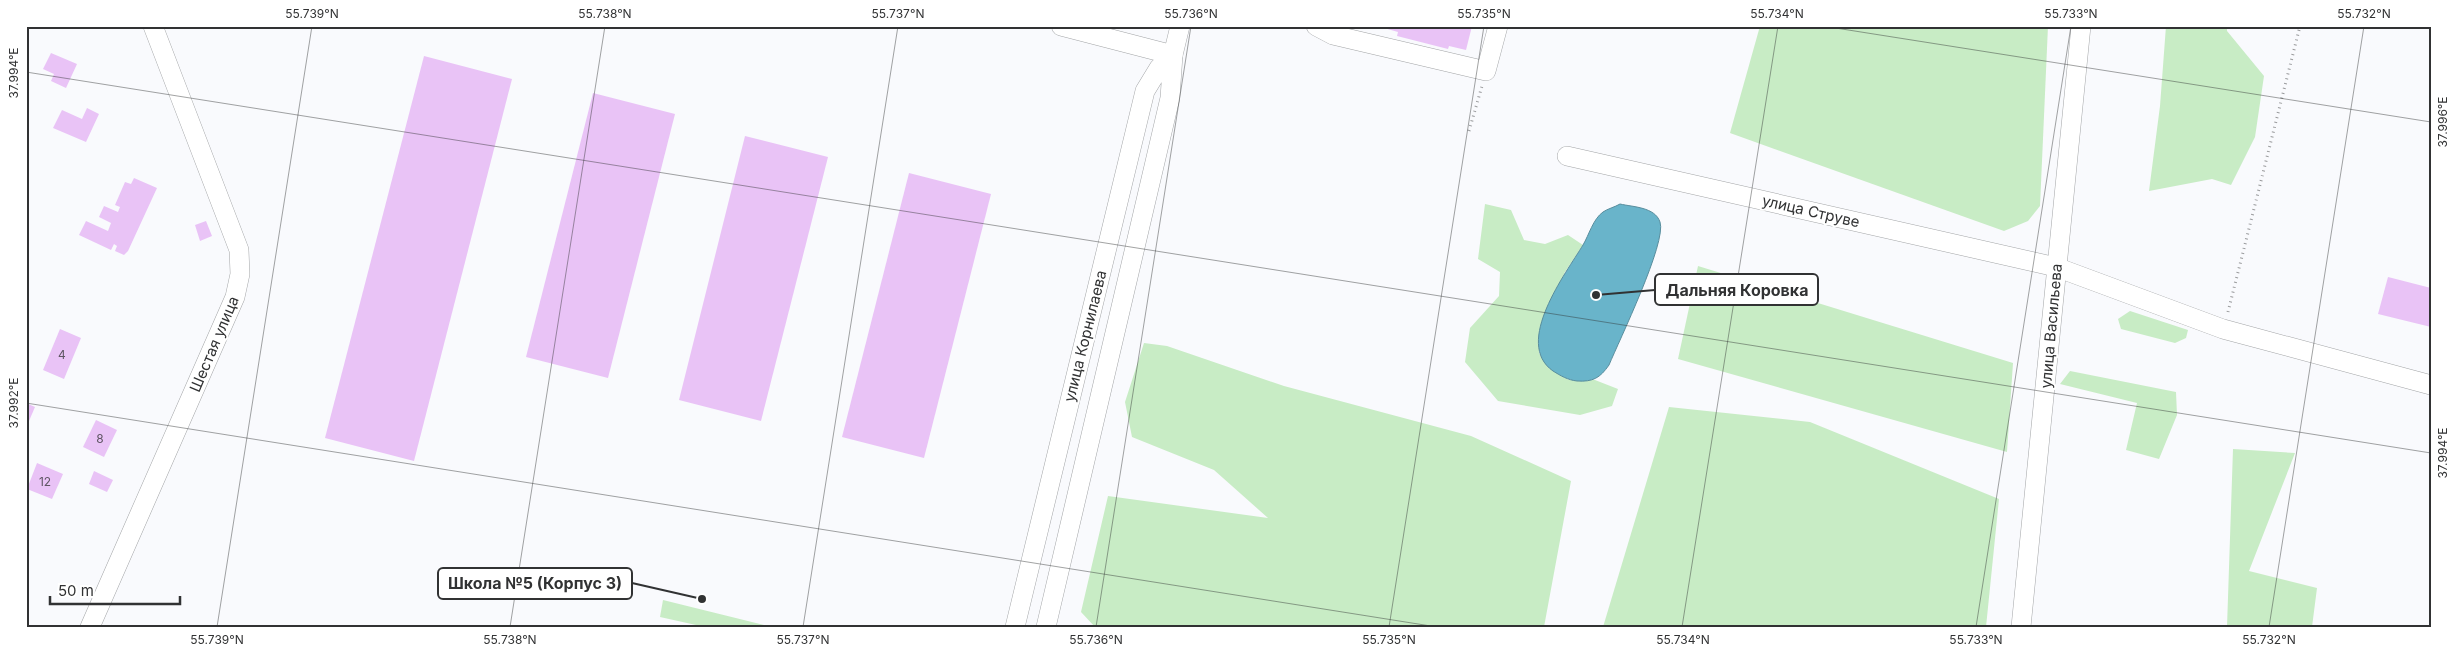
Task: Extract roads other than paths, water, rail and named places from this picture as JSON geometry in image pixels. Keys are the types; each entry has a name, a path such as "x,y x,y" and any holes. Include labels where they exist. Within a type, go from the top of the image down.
{"street":[{"name":"Шестая улица","path":"90,627 236,297 239,284 239,250 153,26"},
{"path":"1061,26 1173,55"},
{"name":"улица Корнилаева","path":"1046,627 1170,98 1173,55 1180,26"},
{"path":"1316,26 1333,35 1486,71 1498,26"},
{"name":"улица Васильева","path":"2021,627 2081,26"},
{"name":"улица Корнилаева","path":"1015,627 1144,91 1159,68 1173,55"},
{"name":"улица Струве","path":"1567,156 2056,266 2223,330 2431,385"}],"water":[{"path":"1620,204 1643,208 1657,217 1660,222 1660,233 1656,249 1650,270 1609,365 1599,376 1592,380 1571,380 1553,371 1542,359 1538,343 1540,326 1555,290 1583,245 1596,219 1605,211"}],"place":[{"name":"Дальняя Коровка","path":"1596,295"},
{"name":"Школа №5 (Корпус 3)","path":"702,599"}]}
